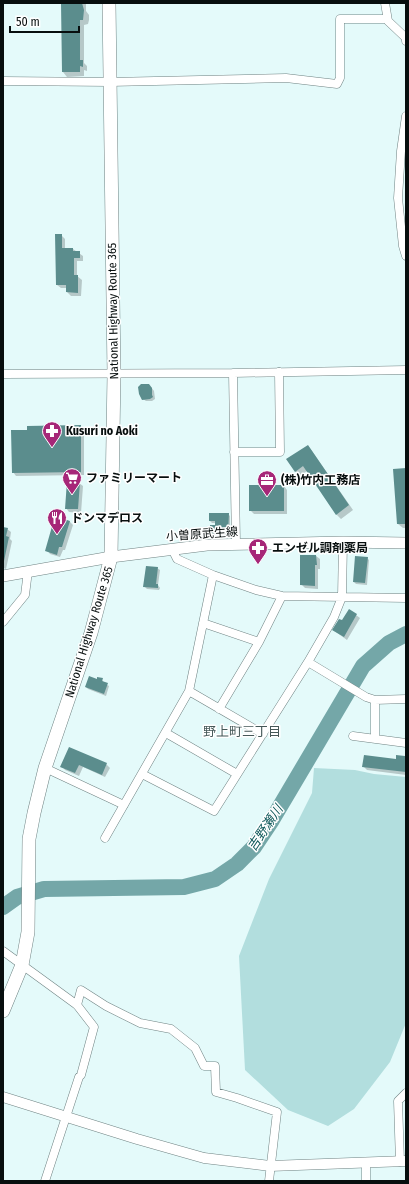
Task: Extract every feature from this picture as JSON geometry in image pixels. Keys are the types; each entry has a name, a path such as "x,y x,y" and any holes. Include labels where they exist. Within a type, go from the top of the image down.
{"highway":[{"name":"National Highway Route 365","path":"3,1011 22,965 28,932 29,839 34,813 45,768 91,634 111,557 114,374 109,3"}],"main road":[{"name":"小曽原武生線","path":"3,576 111,557 207,545 343,542 406,543"}],"street":[{"path":"385,3 388,21 406,38 406,41"},
{"path":"3,81 110,82 286,78 337,84 340,78 340,19 387,19"},
{"path":"406,116 401,151 398,198 403,246 406,256"},
{"path":"3,374 233,373 406,370"},
{"path":"234,452 280,452 278,372"},
{"path":"233,373 236,544"},
{"path":"142,774 214,811 308,662 334,617 342,597 343,542"},
{"path":"172,549 177,559 213,575 256,590 282,596 406,598"},
{"path":"3,622 25,595 28,571"},
{"path":"105,838 189,692 213,575"},
{"path":"219,709 259,642 282,596"},
{"path":"203,622 259,642"},
{"path":"308,662 366,697 375,700 406,699"},
{"path":"189,692 263,734"},
{"path":"375,700 375,739"},
{"path":"166,733 237,774"},
{"path":"353,736 406,742"},
{"path":"45,768 124,805"},
{"path":"3,952 77,1005 94,1027 81,1075 79,1077 45,1181"},
{"path":"77,1005 81,990 106,1006 140,1023 170,1029 195,1048 204,1066 215,1066 216,1092 277,1112 270,1166 270,1181"},
{"path":"3,1096 137,1139 204,1158 270,1166 403,1162 398,1101 406,1093"},
{"path":"366,1163 366,1181"}],"shaded area":[{"path":"314,768 355,770 374,774 406,777 406,1023 390,1062 354,1109 328,1126 288,1110 245,1070 239,956 269,879 312,793"}],"building":[{"path":"61,3 82,3 84,10 83,20 80,20 80,60 83,60 83,67 80,66 80,72 62,72"},
{"path":"55,234 62,234 62,248 73,248 73,251 80,251 80,258 74,258 74,275 78,275 78,293 66,292 66,285 56,285"},
{"path":"141,384 149,384 152,388 153,397 142,400 138,387"},
{"path":"81,425 81,472 12,473 11,430 27,430 27,426"},
{"path":"308,445 349,505 336,515 303,466 295,472 286,459"},
{"path":"406,468 406,524 397,524 393,469"},
{"path":"67,481 80,482 78,509 65,509"},
{"path":"249,485 284,485 284,511 249,511"},
{"path":"209,513 229,513 228,534 210,533 210,525 215,525 215,521 209,521"},
{"path":"55,516 70,521 62,547 59,547 57,555 45,551"},
{"path":"3,527 8,528 6,536 9,537 4,561"},
{"path":"300,555 316,555 317,565 315,565 315,586 300,585"},
{"path":"355,556 368,557 365,583 353,582"},
{"path":"146,566 158,567 156,584 158,584 158,588 143,587"},
{"path":"349,609 357,614 344,637 332,630 339,619 342,620"},
{"path":"89,676 97,679 97,677 103,678 102,681 108,683 104,694 85,687"},
{"path":"69,747 107,763 102,775 79,765 75,773 60,767"},
{"path":"364,755 396,759 396,755 405,756 406,772 362,767"}],"waterway":[{"name":"吉野瀬川","path":"3,907 17,897 44,889 184,887 215,879 237,864 254,847 272,820 363,666 389,643 406,634"}],"place":[{"name":"Kusuri no Aoki","path":"52,448"},
{"name":"ファミリーマート","path":"72,495"},
{"name":"(株)竹内工務店","path":"267,497"},
{"name":"ドンマデロス","path":"57,535"},
{"name":"エンゼル調剤薬局","path":"258,565"}],"district":[{"name":"野上町三丁目","path":"242,731"}]}
